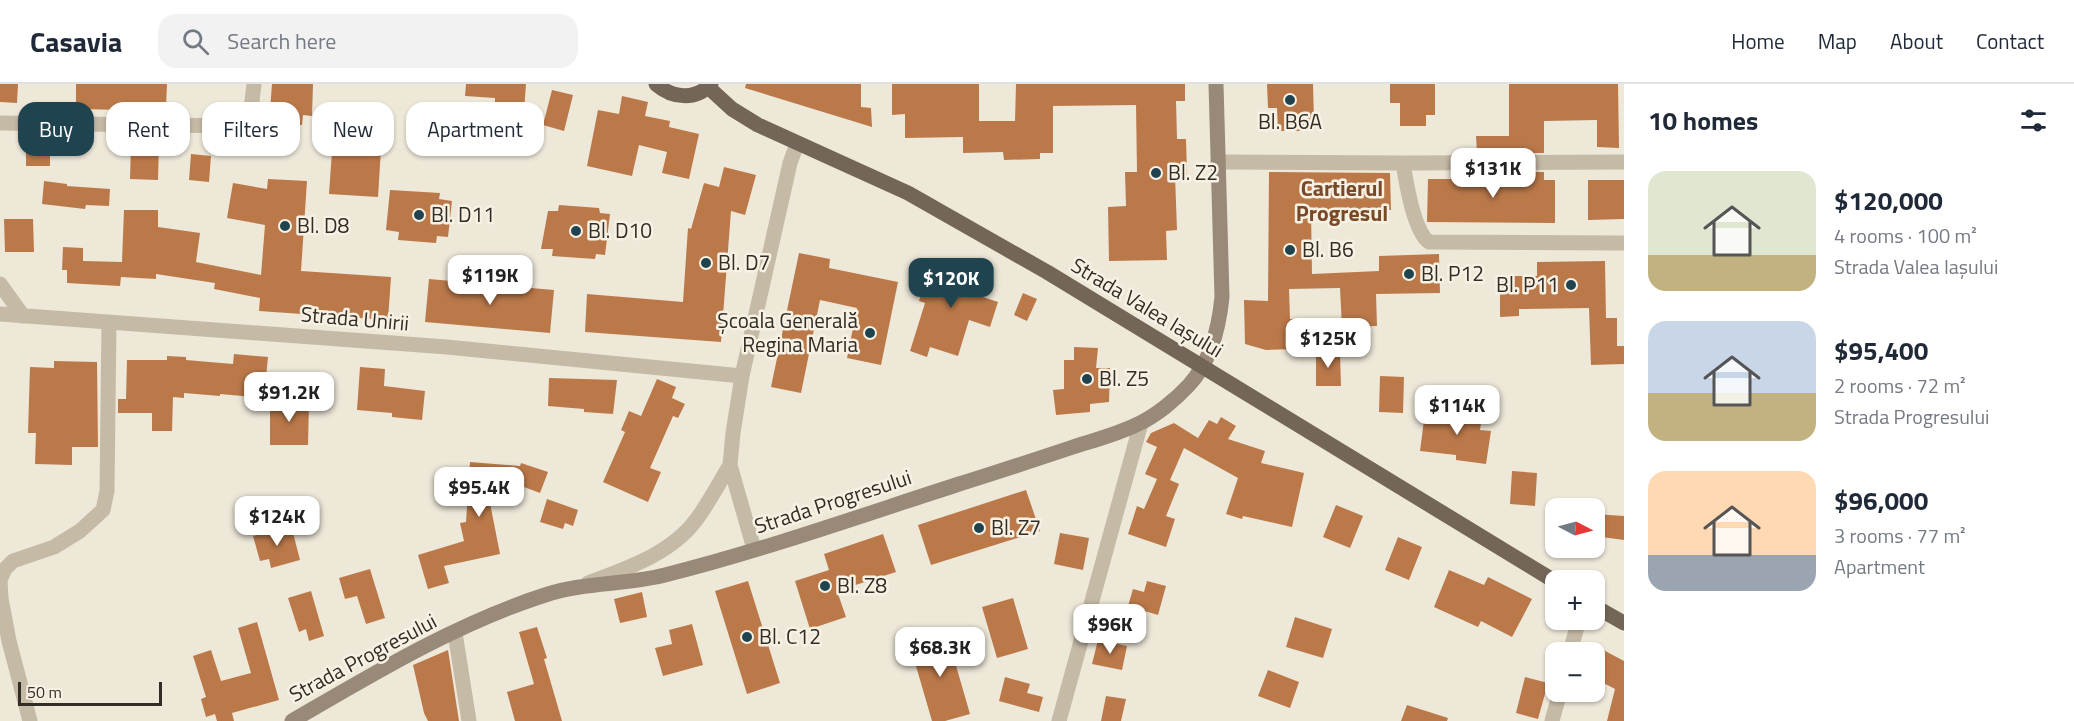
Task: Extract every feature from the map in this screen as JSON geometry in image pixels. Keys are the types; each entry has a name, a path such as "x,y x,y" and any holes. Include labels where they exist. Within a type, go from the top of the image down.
{"main road":[{"path":"656,84 675,96 698,94 710,86"},
{"name":"Strada Valea Iașului","path":"710,86 732,109 797,144 877,179 939,210 1204,366 1545,575"},
{"path":"1605,612 1624,623"}],"street":[{"path":"0,123 239,126 248,123 250,118 254,84"},
{"path":"1204,366 1220,317 1222,297 1216,84"},
{"path":"754,549 730,465 733,433 742,376 790,163 797,144"},
{"path":"1218,162 1624,162"},
{"path":"1404,163 1418,226 1424,239 1429,242 1624,243"},
{"path":"0,284 23,316"},
{"name":"Strada Unirii","path":"0,314 546,356 742,376"},
{"path":"30,721 9,641 0,580 5,569 13,561 54,547 80,531 103,510 107,491 109,322"},
{"name":"Strada Progresului","path":"292,721 378,671 495,614 545,595 579,586 617,583 664,575 754,549 1029,462 1140,423 1188,386 1204,366"},
{"path":"1059,721 1140,423"},
{"path":"579,586 647,558 677,540 695,522 730,465"},
{"name":"Strada Progresului","path":"455,633 463,671 465,706 469,721"},
{"path":"1552,721 1557,702"}],"building":[{"path":"0,84 18,84 17,103 0,102"},
{"path":"76,84 167,84 166,102 106,102 106,110 94,109 94,102 76,102"},
{"path":"272,84 313,84 312,116 303,115 302,125 300,125 300,102 271,102"},
{"path":"466,84 526,84 525,102 495,102 495,98 465,96"},
{"path":"746,84 861,84 861,107 871,108 872,127 745,88"},
{"path":"892,84 979,84 979,121 1015,121 1016,84 1185,84 1185,101 1176,101 1177,139 1186,139 1187,175 1175,175 1177,230 1166,231 1167,260 1109,261 1108,207 1126,206 1125,172 1137,172 1136,105 1053,106 1053,153 1040,153 1040,159 1004,160 1003,152 963,153 963,137 905,138 905,114 892,115"},
{"name":"Bl. B6A","path":"1267,84 1313,84 1314,120 1304,120 1304,131 1278,131 1277,108 1268,108"},
{"path":"1390,84 1435,84 1435,115 1426,115 1426,126 1400,126 1400,103 1390,103"},
{"path":"1509,84 1618,84 1619,148 1597,147 1597,120 1544,121 1544,153 1477,153 1476,136 1509,136"},
{"path":"552,90 573,95 564,131 544,125"},
{"path":"622,96 648,102 645,116 670,121 669,127 699,134 689,179 662,173 667,152 639,145 632,176 587,166 598,110 619,114"},
{"path":"191,154 211,156 209,182 189,180"},
{"path":"26,156 50,156 50,166 26,166"},
{"path":"131,156 159,156 158,180 130,179"},
{"path":"332,156 381,156 378,197 329,194"},
{"name":"Bl. D7","path":"724,167 756,175 745,215 731,211 721,342 585,332 587,294 683,302 688,228 691,229 704,183 719,187"},
{"path":"1269,172 1390,173 1391,210 1311,211 1312,274 1379,271 1379,256 1439,254 1440,293 1376,294 1377,326 1342,327 1340,288 1289,289 1290,319 1297,319 1297,349 1266,350 1245,344 1244,300 1268,301"},
{"path":"1477,172 1544,172 1544,180 1555,180 1555,223 1427,222 1428,179 1477,179"},
{"path":"268,179 307,181 301,271 391,277 388,320 259,311 260,298 214,289 215,283 156,274 156,279 121,277 120,286 67,283 67,270 62,270 63,247 83,248 83,261 122,262 124,210 158,210 158,227 200,233 196,262 261,275 265,225 227,218 233,183 267,189"},
{"path":"1588,180 1624,180 1624,219 1588,220"},
{"path":"44,181 67,184 67,186 110,189 109,206 86,205 85,209 42,204"},
{"name":"Bl. D11","path":"390,190 440,193 439,199 452,201 448,237 437,236 436,243 398,240 399,232 386,230"},
{"name":"Bl. D10","path":"559,205 599,208 600,213 610,214 605,255 596,254 595,259 552,256 553,249 541,249 548,211 558,211"},
{"path":"4,219 33,219 34,252 5,252"},
{"name":"Școala Generală Regina Maria","path":"799,253 830,259 829,268 898,282 881,365 847,358 857,308 820,300 801,393 771,387"},
{"path":"966,259 986,265 977,295 998,302 990,327 969,320 958,356 930,347 927,357 910,351 925,303 919,301 930,266 961,275"},
{"path":"1605,261 1606,318 1617,318 1617,346 1624,346 1624,364 1591,365 1589,308 1519,309 1519,316 1500,317 1500,276 1537,276 1537,262"},
{"path":"429,279 554,290 550,333 425,322"},
{"path":"1023,293 1037,299 1027,321 1014,315"},
{"name":"Bl. Z5","path":"1074,347 1098,348 1096,368 1110,368 1109,402 1090,404 1090,412 1056,415 1053,390 1064,389 1064,360 1074,360"},
{"path":"1340,352 1341,386 1316,386 1316,353"},
{"path":"234,354 268,357 264,398 184,393 184,398 173,397 172,431 152,431 152,413 118,413 118,399 126,399 127,360 167,360 167,356 233,364"},
{"path":"54,361 97,362 98,447 72,447 72,465 35,464 36,433 28,433 30,367 54,368"},
{"path":"360,367 385,369 384,386 425,391 422,420 392,417 392,413 357,410"},
{"path":"1380,376 1404,377 1403,413 1379,412"},
{"path":"549,378 617,380 613,414 548,406"},
{"path":"657,379 676,387 672,398 685,404 678,418 673,416 650,468 661,472 648,502 603,482 625,432 621,430 629,411 641,416"},
{"path":"270,402 309,402 308,445 270,445"},
{"path":"1463,408 1483,411 1480,430 1491,431 1486,464 1456,460 1456,455 1420,451 1425,412 1462,416"},
{"path":"1221,417 1236,426 1228,439 1265,451 1261,463 1304,473 1292,527 1243,516 1242,519 1226,514 1238,478 1184,448 1170,480 1179,484 1166,516 1175,519 1166,547 1128,534 1137,506 1144,509 1157,479 1145,474 1157,447 1146,442 1151,433 1174,423 1198,438 1209,420 1217,424"},
{"path":"470,462 520,466 521,463 548,472 540,493 500,478 498,503 490,503 500,554 444,566 449,583 428,589 418,555 464,541 460,523 466,522"},
{"path":"1512,471 1537,473 1535,506 1510,504"},
{"name":"Bl. Z7","path":"1026,490 1040,531 931,565 918,525"},
{"path":"547,499 578,510 573,526 565,523 563,529 540,522"},
{"path":"1336,505 1363,516 1350,548 1323,537"},
{"path":"1605,515 1624,516 1624,540 1605,537"},
{"path":"291,525 300,560 271,568 269,559 260,561 253,536"},
{"path":"1060,533 1089,538 1083,570 1054,564"},
{"name":"Bl. Z8","path":"883,534 896,572 837,591 846,617 810,629 795,581 829,570 824,554"},
{"path":"1398,537 1422,547 1409,580 1385,570"},
{"path":"370,569 385,618 366,624 357,596 345,599 339,578"},
{"path":"1449,570 1484,585 1488,577 1532,599 1512,637 1481,621 1478,627 1434,607"},
{"name":"Bl. C12","path":"748,581 780,683 747,694 715,591"},
{"path":"1147,581 1166,586 1158,615 1128,606 1133,589 1144,592"},
{"path":"311,591 324,636 309,641 306,629 299,632 288,598"},
{"path":"642,592 647,617 620,623 614,599"},
{"path":"1013,598 1028,649 997,658 982,607"},
{"path":"1295,617 1332,629 1323,658 1286,647"},
{"path":"257,622 279,700 232,713 234,721 217,721 215,714 206,717 201,699 206,697 193,656 211,650 221,681 251,673 238,628"},
{"path":"692,624 703,665 663,676 655,648 672,644 669,630"},
{"path":"537,627 562,721 515,721 507,692 534,684 519,632"},
{"path":"946,631 970,714 945,721 932,721 909,642"},
{"path":"1098,640 1127,646 1122,670 1092,664"},
{"path":"448,650 459,721 428,721 413,665"},
{"path":"1605,651 1624,661 1624,721 1607,721 1615,689 1605,684"},
{"path":"1268,670 1299,682 1290,708 1258,696"},
{"path":"1005,677 1030,684 1027,693 1043,697 1039,712 999,701"},
{"path":"1525,677 1545,682 1545,694 1538,719 1516,713"},
{"path":"1106,696 1126,699 1121,721 1101,721"},
{"path":"1407,705 1448,718 1447,721 1401,721"}],"place":[{"name":"Bl. B6A","path":"1290,100"},
{"name":"Bl. Z2","path":"1156,173"},
{"name":"Bl. D11","path":"419,215"},
{"name":"Bl. D8","path":"285,226"},
{"name":"Bl. D10","path":"576,231"},
{"name":"Bl. B6","path":"1290,250"},
{"name":"Bl. D7","path":"706,263"},
{"name":"Bl. P12","path":"1409,274"},
{"name":"Bl. P11","path":"1571,285"},
{"name":"Școala Generală Regina Maria","path":"870,333"},
{"name":"Bl. Z5","path":"1087,379"},
{"name":"Bl. Z7","path":"979,528"},
{"name":"Bl. Z8","path":"825,586"},
{"name":"Bl. C12","path":"747,637"}],"district":[{"name":"Cartierul Progresul","path":"1342,200"}]}
